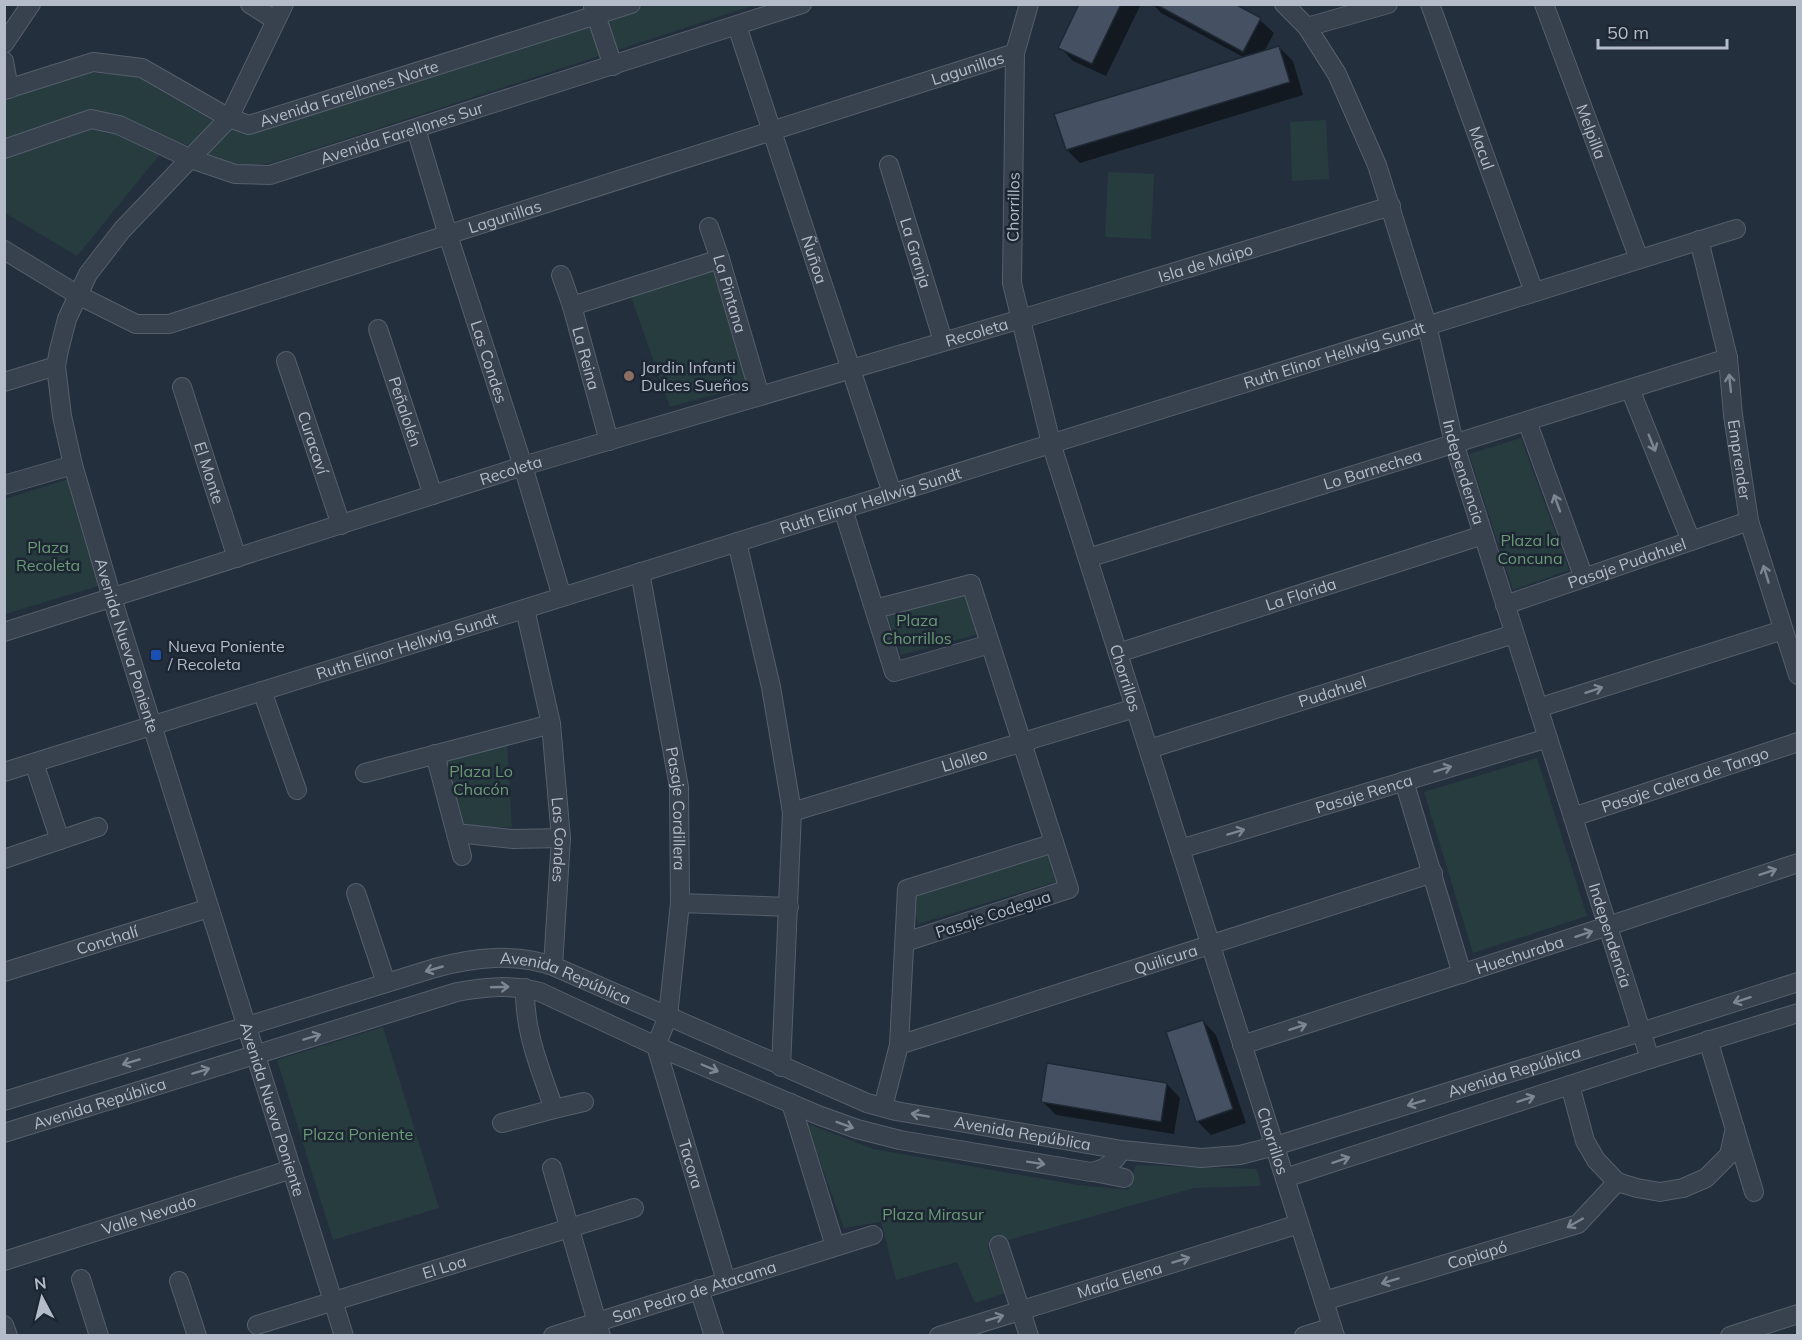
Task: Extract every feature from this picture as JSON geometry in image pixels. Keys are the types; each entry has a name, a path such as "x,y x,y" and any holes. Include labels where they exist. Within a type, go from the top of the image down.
{"street":[{"path":"4,44 31,4"},
{"path":"250,4 280,12"},
{"name":"Avenida Farellones Norte","path":"7,90 93,62 142,68 228,118 249,125 594,10 631,4"},
{"name":"Avenida Farellones Sur","path":"4,149 91,119 119,125 191,159 235,174 270,175 802,4"},
{"name":"Chorrillos","path":"1029,4 1015,53 1012,283 1051,443 1334,1331"},
{"name":"Independencia","path":"1284,4 1307,27 1337,74 1377,165 1427,326 1454,443 1650,1059"},
{"path":"1307,27 1388,4"},
{"name":"Macul","path":"1430,4 1534,292"},
{"name":"Melpilla","path":"1544,4 1639,259"},
{"path":"594,10 613,66"},
{"name":"Avenida Nueva Poniente","path":"280,12 228,118 122,230 88,274 67,319 56,366 62,416 73,465 112,597 344,1335"},
{"name":"Ñuñoa","path":"737,26 892,493"},
{"name":"Lagunillas","path":"4,250 13,263 136,324 169,324 1015,53"},
{"path":"4,61 7,90"},
{"name":"Las Condes","path":"416,129 562,597"},
{"name":"La Granja","path":"889,165 943,341"},
{"name":"Isla de Maipo","path":"1022,319 1390,206"},
{"name":"La Pintana","path":"709,227 760,396"},
{"name":"Ruth Elinor Hellwig Sundt","path":"4,772 1736,229"},
{"name":"Emprender","path":"1699,240 1728,358 1733,416 1749,521 1797,675"},
{"path":"572,306 720,259"},
{"name":"La Reina","path":"561,275 572,306 609,441"},
{"name":"Recoleta","path":"4,632 523,466 1022,319"},
{"name":"Peñalolén","path":"378,329 434,495"},
{"name":"Lo Barnechea","path":"1088,558 1728,358"},
{"name":"Curacaví","path":"286,361 341,525"},
{"path":"4,382 56,366"},
{"name":"El Monte","path":"183,387 237,558"},
{"path":"1630,389 1691,541"},
{"path":"1527,421 1584,578"},
{"path":"4,485 73,465"},
{"path":"843,509 894,672 990,644"},
{"name":"Pasaje Pudahuel","path":"1505,605 1749,521"},
{"name":"La Florida","path":"1118,653 1483,535"},
{"path":"737,542 771,687 792,812 781,1066"},
{"name":"Pasaje Cordillera","path":"640,572 679,787 680,903 669,1016 656,1046"},
{"name":"Pasaje Codegua","path":"875,609 971,584 1069,889 905,942"},
{"name":"Las Condes","path":"525,609 551,724 561,838 553,966"},
{"path":"1538,708 1783,630"},
{"name":"Pudahuel","path":"1149,749 1514,634"},
{"path":"262,691 297,790"},
{"name":"Llolleo","path":"792,812 1135,708"},
{"path":"365,773 551,724"},
{"name":"Pasaje Renca","path":"1180,849 1548,738"},
{"name":"Pasaje Calera de Tango","path":"1573,817 1797,742"},
{"path":"435,754 462,856"},
{"path":"34,763 60,840"},
{"path":"1404,781 1462,974"},
{"path":"4,859 98,827"},
{"path":"456,833 513,839 561,838"},
{"path":"883,1107 899,1045 907,889 1054,843"},
{"name":"Huechuraba","path":"1242,1045 1797,862"},
{"name":"Quilicura","path":"899,1045 1433,873"},
{"path":"356,894 386,983"},
{"path":"680,903 789,907"},
{"name":"Conchalí","path":"4,972 209,908"},
{"name":"Avenida República","path":"4,1101 435,968 479,958 518,958 536,960 553,966 846,1095 883,1107 1122,1150 1201,1158 1240,1155 1275,1146 1797,982"},
{"name":"Avenida República","path":"4,1133 457,992 495,987 525,988 555,998 656,1046 856,1129 900,1140 1124,1178"},
{"path":"525,988 528,1031 554,1109"},
{"name":"Avenida República","path":"1285,1178 1797,1013"},
{"path":"1708,1040 1754,1192"},
{"name":"Tacora","path":"656,1046 726,1281"},
{"path":"1570,1085 1585,1141 1596,1160 1617,1182 1660,1192 1683,1188 1706,1178 1729,1155 1735,1128"},
{"path":"502,1123 584,1102"},
{"path":"791,1102 835,1246"},
{"path":"991,1156 1004,1129"},
{"name":"Avenida República","path":"1086,1171 1106,1168 1114,1162 1122,1150"},
{"path":"552,1168 599,1328"},
{"name":"Valle Nevado","path":"4,1261 292,1169"},
{"name":"Copiapó","path":"1324,1301 1578,1224 1617,1182"},
{"name":"El Loa","path":"257,1326 634,1208"},
{"name":"María Elena","path":"939,1335 1299,1224"},
{"name":"San Pedro de Atacama","path":"553,1335 599,1328 699,1289 873,1234"},
{"path":"999,1245 1029,1335"},
{"path":"81,1279 99,1335"},
{"path":"179,1281 197,1335"},
{"path":"699,1289 714,1335"},
{"path":"1730,1335 1797,1314"},
{"path":"4,1325 8,1335"},
{"path":"1304,1335 1334,1331"}],"green space":[{"path":"648,5 755,5 272,163 237,167 122,118 5,139 5,99 90,73 132,74 218,124 249,129"},
{"path":"1326,120 1329,179 1292,181 1290,122"},
{"path":"89,127 118,135 161,153 77,256 5,213 5,158"},
{"path":"1108,172 1154,174 1151,239 1105,237"},
{"path":"713,269 754,384 670,407 631,297"},
{"name":"Plaza la Concuna","path":"1521,438 1569,570 1513,590 1469,454"},
{"name":"Plaza Recoleta","path":"68,479 102,585 5,614 5,499"},
{"name":"Plaza Chorrillos","path":"966,593 979,634 901,655 887,615"},
{"name":"Plaza Lo Chacón","path":"507,743 512,827 463,827 446,759"},
{"path":"1537,758 1587,916 1473,953 1424,792"},
{"path":"1047,853 1058,881 918,924 911,893"},
{"name":"Plaza Poniente","path":"383,1027 439,1208 333,1240 277,1060"},
{"name":"Plaza Mirasur","path":"806,1123 873,1149 1078,1185 1128,1190 1136,1165 1257,1169 1261,1186 1194,1188 987,1246 1005,1293 975,1303 957,1262 896,1280 881,1222 844,1228"}],"building":[{"path":"1079,4 1121,4 1092,64 1058,48"},
{"path":"1155,4 1235,4 1261,18 1243,52"},
{"path":"1279,46 1290,82 1066,150 1054,114"},
{"path":"1203,1020 1233,1109 1196,1122 1166,1032"},
{"path":"1047,1063 1167,1083 1161,1122 1041,1102"}],"place":[{"name":"Jardin Infanti Dulces Sueños","path":"629,376"},
{"name":"Nueva Poniente / Recoleta","path":"156,655"}]}
